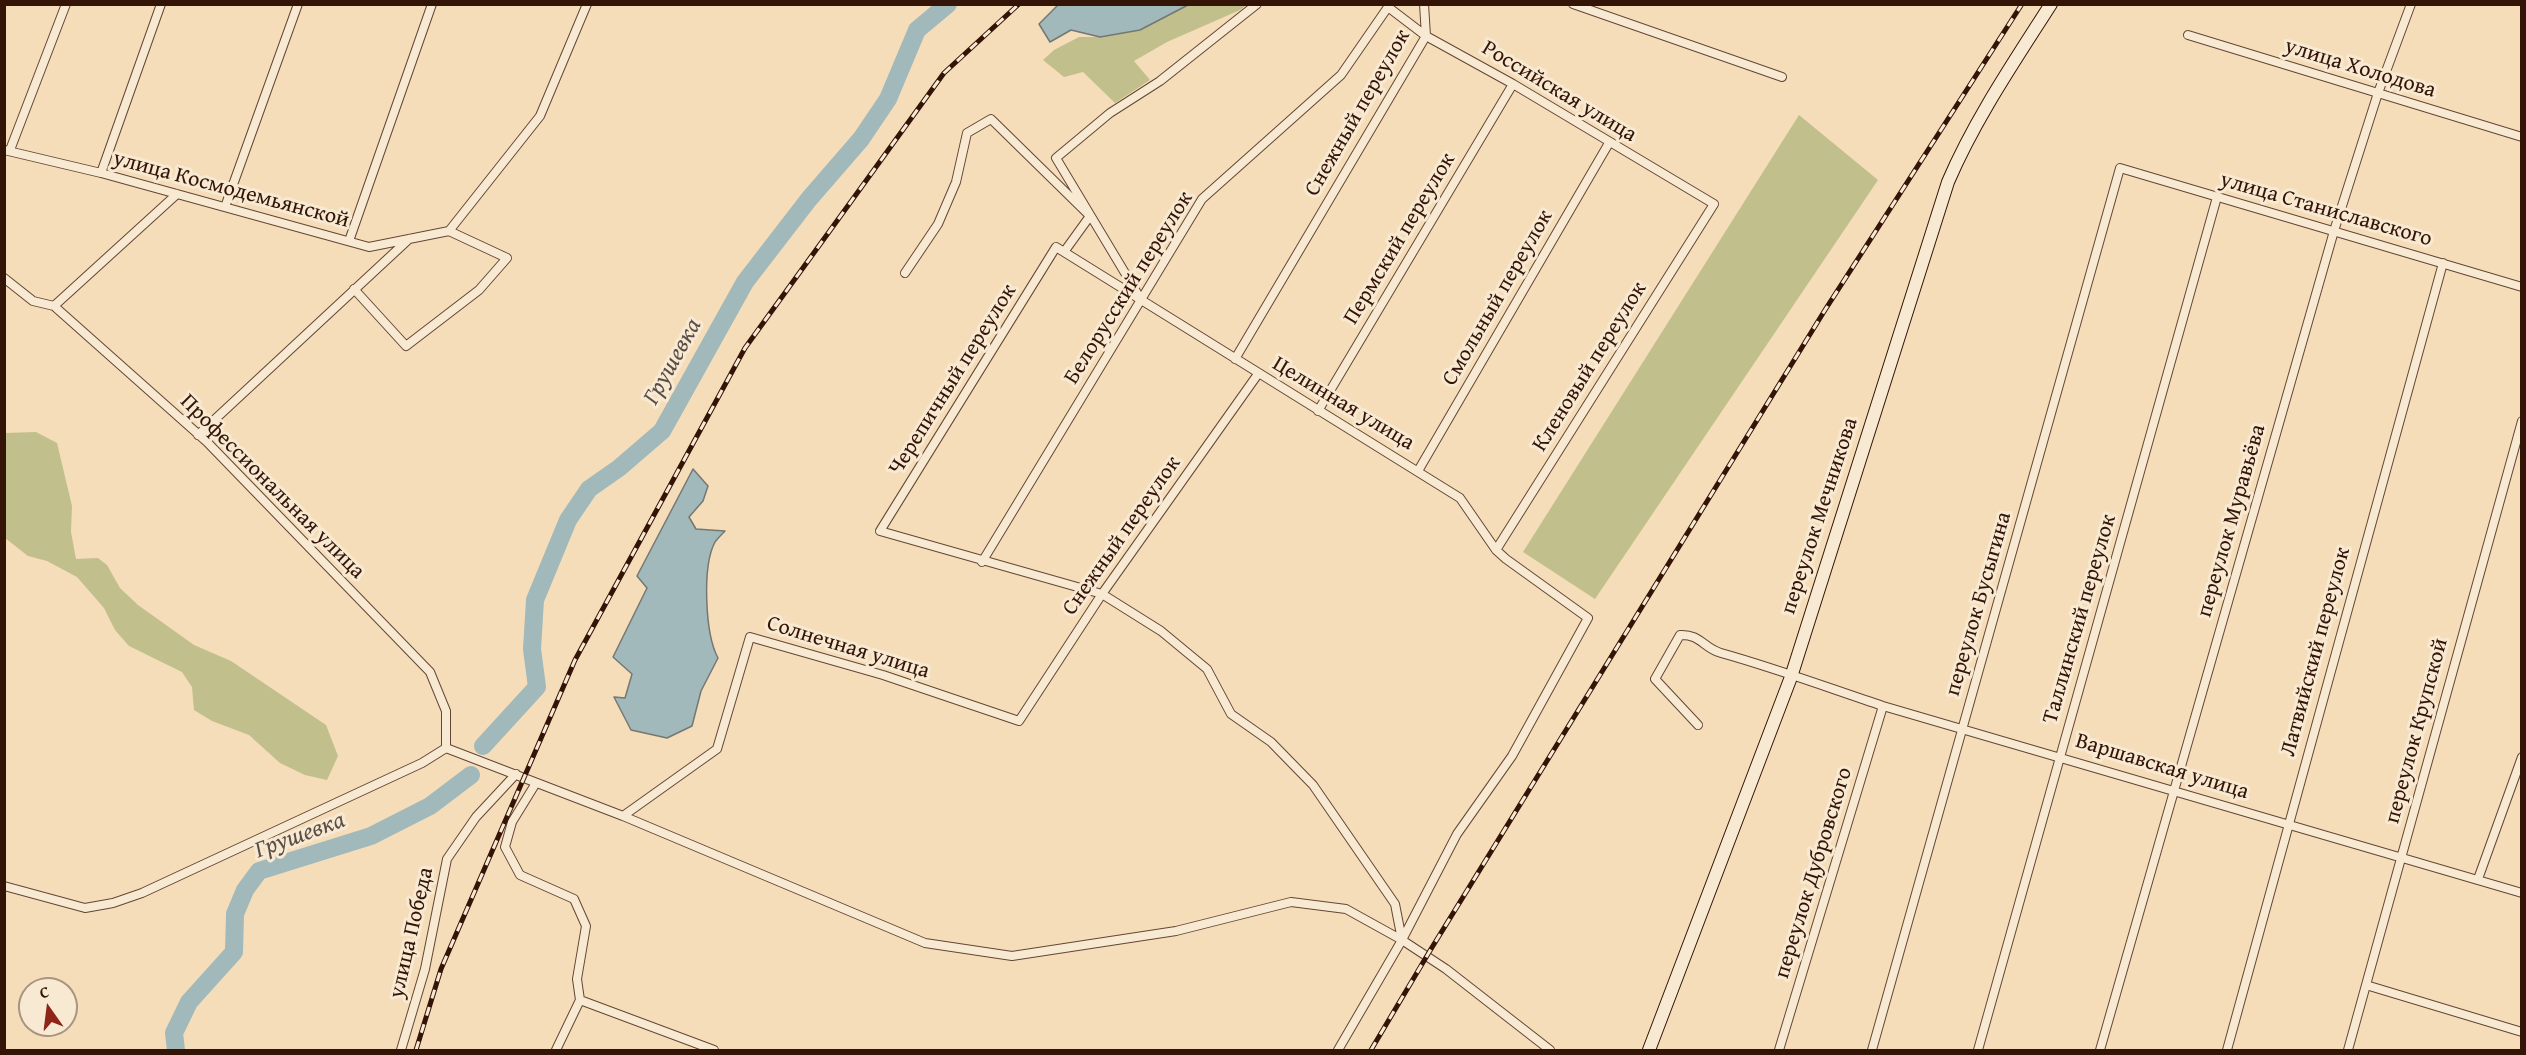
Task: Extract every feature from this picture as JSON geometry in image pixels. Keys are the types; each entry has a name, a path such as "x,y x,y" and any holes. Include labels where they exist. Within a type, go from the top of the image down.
{"street":[{"path":"7,150 66,4"},
{"path":"100,173 161,4"},
{"path":"225,207 298,4"},
{"path":"349,241 432,4"},
{"path":"354,290 406,346 479,290 507,258 448,231 540,116 587,4"},
{"path":"1141,301 1056,158 1110,113 1160,81 1257,4"},
{"name":"Снежный переулок","path":"1234,359 1426,36 1424,4"},
{"path":"1573,4 1782,77"},
{"name":"переулок Мечникова","path":"1649,1050 1791,676 1948,182 1985,107 2051,4"},
{"name":"переулок Муравьёва","path":"2100,1050 2334,231 2378,93 2410,4"},
{"name":"Российская улица","path":"1388,7 1426,36 1513,84 1714,204"},
{"name":"Белорусский переулок","path":"982,562 1202,199 1341,75 1388,7"},
{"name":"улица Холодова","path":"2188,35 2522,137"},
{"name":"Пермский переулок","path":"1318,411 1513,84"},
{"path":"905,273 938,224 956,182 967,133 991,118 1090,216"},
{"name":"Смольный переулок","path":"1418,471 1609,143"},
{"name":"улица Космодемьянской","path":"7,150 100,173 369,247 448,231"},
{"name":"улица Станиславского","path":"2120,168 2522,287"},
{"name":"переулок Бусыгина","path":"1872,1050 2120,168"},
{"path":"54,306 177,194"},
{"name":"Таллинский переулок","path":"1978,1050 2217,197"},
{"name":"Кленовый переулок","path":"1496,550 1714,204"},
{"path":"1065,252 1090,216"},
{"path":"198,435 409,239"},
{"name":"Целинная улица","path":"1056,247 1460,498 1496,550 1587,618 1512,756 1457,834 1402,940"},
{"name":"Черепичный переулок","path":"982,562 880,531 1056,247"},
{"name":"Латвийский переулок","path":"2227,1050 2443,263"},
{"name":"Профессиональная улица","path":"4,278 33,301 54,306 198,435 430,672 446,711 446,748"},
{"name":"Снежный переулок","path":"1019,721 1102,594 1258,374"},
{"name":"переулок Крупской","path":"2348,1050 2522,421"},
{"path":"982,562 1102,594 1161,631 1207,669 1231,714 1271,742 1313,785 1395,904 1402,940 1338,1050"},
{"name":"Варшавская улица","path":"1698,725 1655,679 1680,635 1692,634 1718,652 1739,656 1791,676 1883,706 2522,892"},
{"name":"Солнечная улица","path":"623,816 717,749 750,637 883,675 1019,721"},
{"name":"переулок Дубровского","path":"1779,1050 1883,706"},
{"path":"4,885 85,908 113,903 142,893 422,763 446,748 623,816 925,943 1012,956 1176,930 1291,902 1346,909 1402,940 1446,969 1550,1050"},
{"path":"2478,879 2522,757"},
{"name":"улица Победа","path":"400,1050 425,969 447,859 476,817 516,774"},
{"path":"536,783 512,822 505,847 520,875 574,899 586,926 577,979 580,1000 556,1050"},
{"path":"2366,985 2522,1032"},
{"path":"580,1000 714,1050"}],"shaded area":[{"path":"1188,5 1246,5 1240,10 1167,42 1134,61 1150,80 1115,103 1083,72 1064,77 1043,60 1054,50 1079,37 1100,37 1140,30"},
{"path":"1799,115 1878,180 1595,599 1523,552"},
{"path":"36,432 57,443 72,506 71,532 76,559 98,558 107,565 120,588 138,605 194,645 231,661 326,725 338,756 327,780 305,775 280,763 249,735 212,721 194,710 192,687 182,672 129,646 115,630 104,608 77,577 47,561 28,556 5,538 5,433"}],"water":[{"path":"1058,5 1188,5 1140,30 1100,37 1071,30 1050,42 1039,24"},
{"path":"693,469 708,486 703,501 689,517 696,529 725,531 715,542 711,553 707,583 710,633 718,658 701,691 692,726 667,738 631,730 614,697 625,698 632,674 613,657 647,588 637,576"}],"waterway":[{"name":"Грушевка","path":"483,746 537,687 532,649 535,600 568,520 589,489 619,468 662,431 745,282 809,199 861,139 888,99 917,30 948,4"},
{"name":"Грушевка","path":"176,1050 174,1033 189,1002 234,952 235,914 245,890 259,871 371,836 430,806 471,775"}],"railway":[{"path":"416,1050 441,969 575,660 745,348 944,73 1019,4"},
{"path":"1371,1050 1825,310 2022,4"}]}
